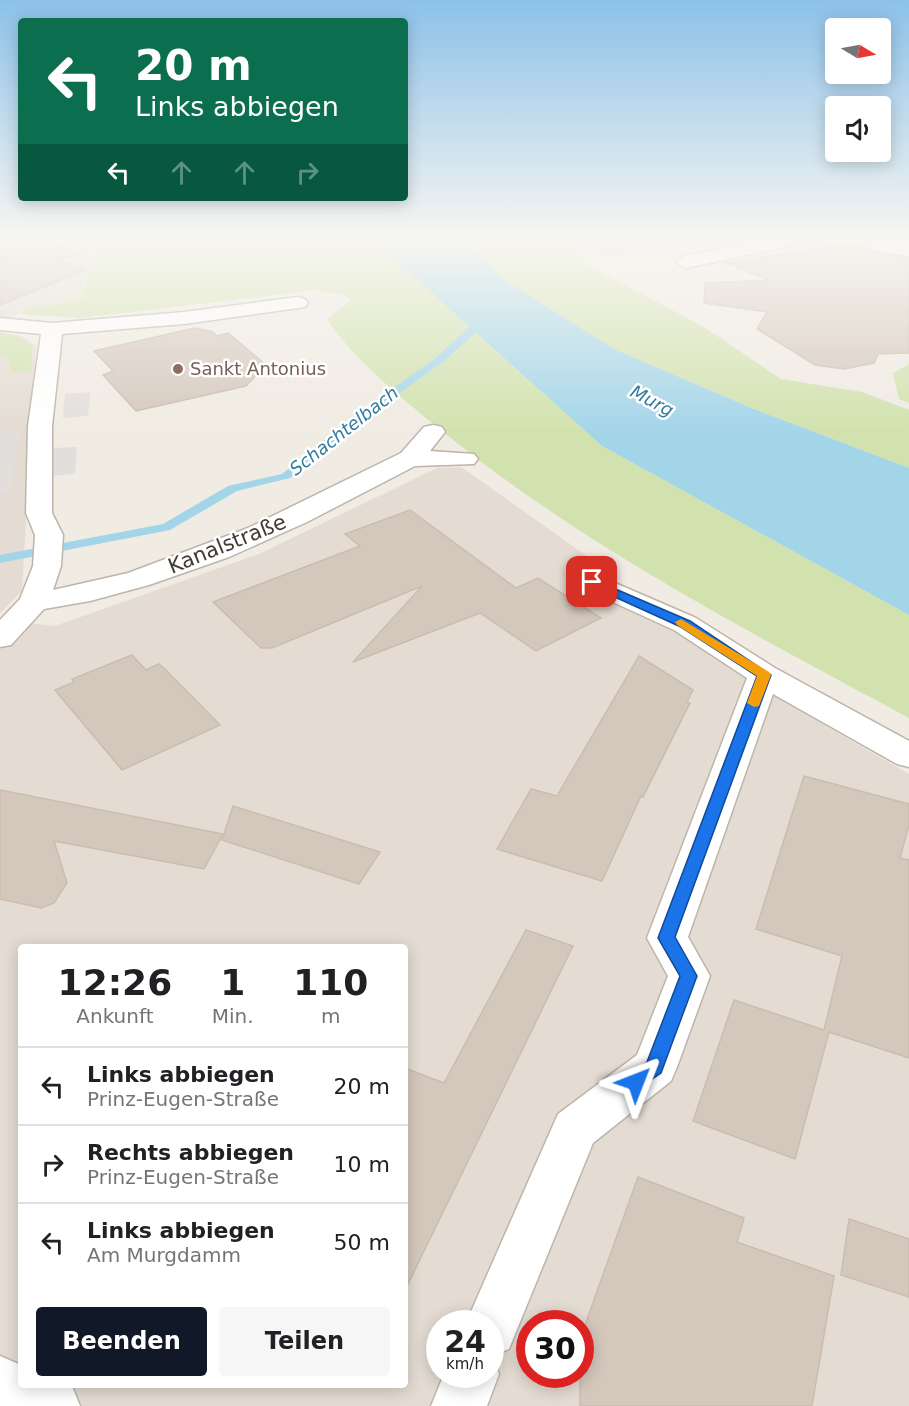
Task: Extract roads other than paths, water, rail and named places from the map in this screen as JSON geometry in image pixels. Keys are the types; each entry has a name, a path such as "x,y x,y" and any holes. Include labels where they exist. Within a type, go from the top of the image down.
{"street":[{"path":"0,324 51,341 184,318 298,303"},
{"path":"0,638 34,602 47,566 49,535 39,513 40,426 51,341"},
{"path":"410,458 433,432"},
{"path":"410,458 465,459"},
{"name":"Kanalstraße","path":"34,602 97,591 170,568 269,528 358,487 410,458"},
{"path":"592,582 685,624 765,675 909,756"},
{"path":"498,1310 575,1129 655,1067 689,976 667,938 765,675"},
{"path":"0,1384 52,1406"},
{"path":"459,1406 466,1388"}],"water":[{"name":"Murg","path":"441,302 539,302 614,349 749,407 909,468 909,615 602,446"}],"waterway":[{"name":"Schachtelbach","path":"0,559 166,527 182,520 217,496 232,489 286,476 303,465 357,419 441,359 457,346 485,316"}],"place":[{"name":"Sankt Antonius","path":"178,369"}]}
